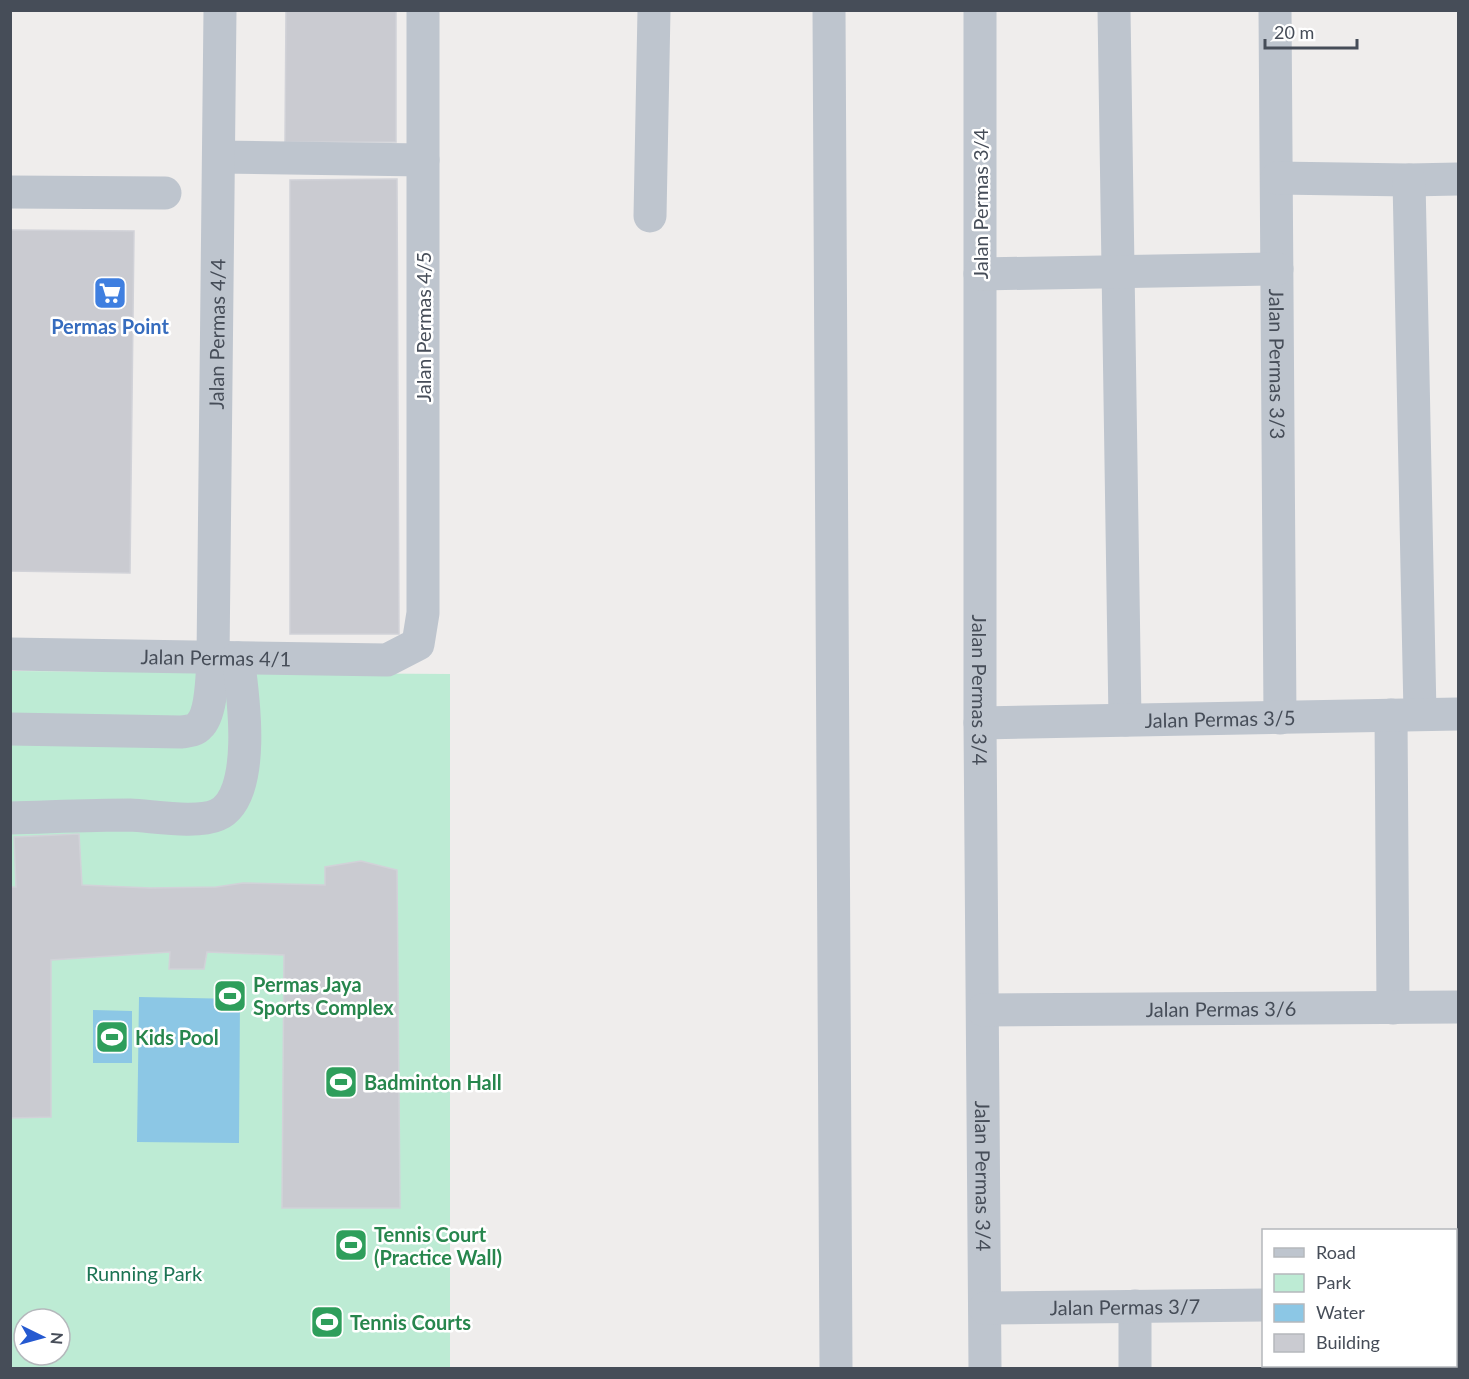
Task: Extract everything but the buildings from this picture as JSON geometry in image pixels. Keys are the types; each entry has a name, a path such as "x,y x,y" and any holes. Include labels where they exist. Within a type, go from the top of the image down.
{"street":[{"name":"Jalan Permas 4/4","path":"220,10 219,157 226,658"},
{"name":"Jalan Permas 4/5","path":"418,644 423,613 423,10"},
{"path":"650,216 654,10"},
{"path":"829,10 836,1368"},
{"name":"Jalan Permas 3/4","path":"980,10 980,723 985,1368"},
{"path":"1113,10 1125,720"},
{"name":"Jalan Permas 3/3","path":"1275,10 1280,717"},
{"path":"219,157 423,160"},
{"path":"1277,178 1458,179"},
{"path":"1393,1008 1406,715 1409,180"},
{"path":"10,192 165,193"},
{"path":"980,274 1277,269"},
{"name":"Jalan Permas 4/1","path":"10,654 387,660 418,644"},
{"path":"10,729 182,732 194,729 199,727 206,713 211,693 226,658"},
{"path":"10,818 130,815 200,819 218,814 229,804 237,790 245,753 245,721 226,658"},
{"name":"Jalan Permas 3/5","path":"980,723 1458,714"},
{"name":"Jalan Permas 3/6","path":"983,1010 1458,1007"},
{"name":"Jalan Permas 3/7","path":"985,1308 1262,1305"},
{"path":"1135,1306 1135,1368"}],"green space":[{"name":"Permas Jaya Sports Complex","path":"11,671 450,674 450,1368 11,1368"}],"water":[{"path":"139,997 240,999 239,1143 137,1142"},
{"name":"Kids Pool","path":"93,1010 132,1011 132,1063 93,1063"}],"place":[{"name":"Permas Point","path":"110,293"},
{"name":"Permas Jaya Sports Complex","path":"230,996"},
{"name":"Kids Pool","path":"112,1037"},
{"name":"Badminton Hall","path":"341,1082"},
{"name":"Tennis Court (Practice Wall)","path":"351,1245"},
{"name":"Tennis Courts","path":"327,1322"}],"park label":[{"name":"Running Park","path":"144,1273"}]}
